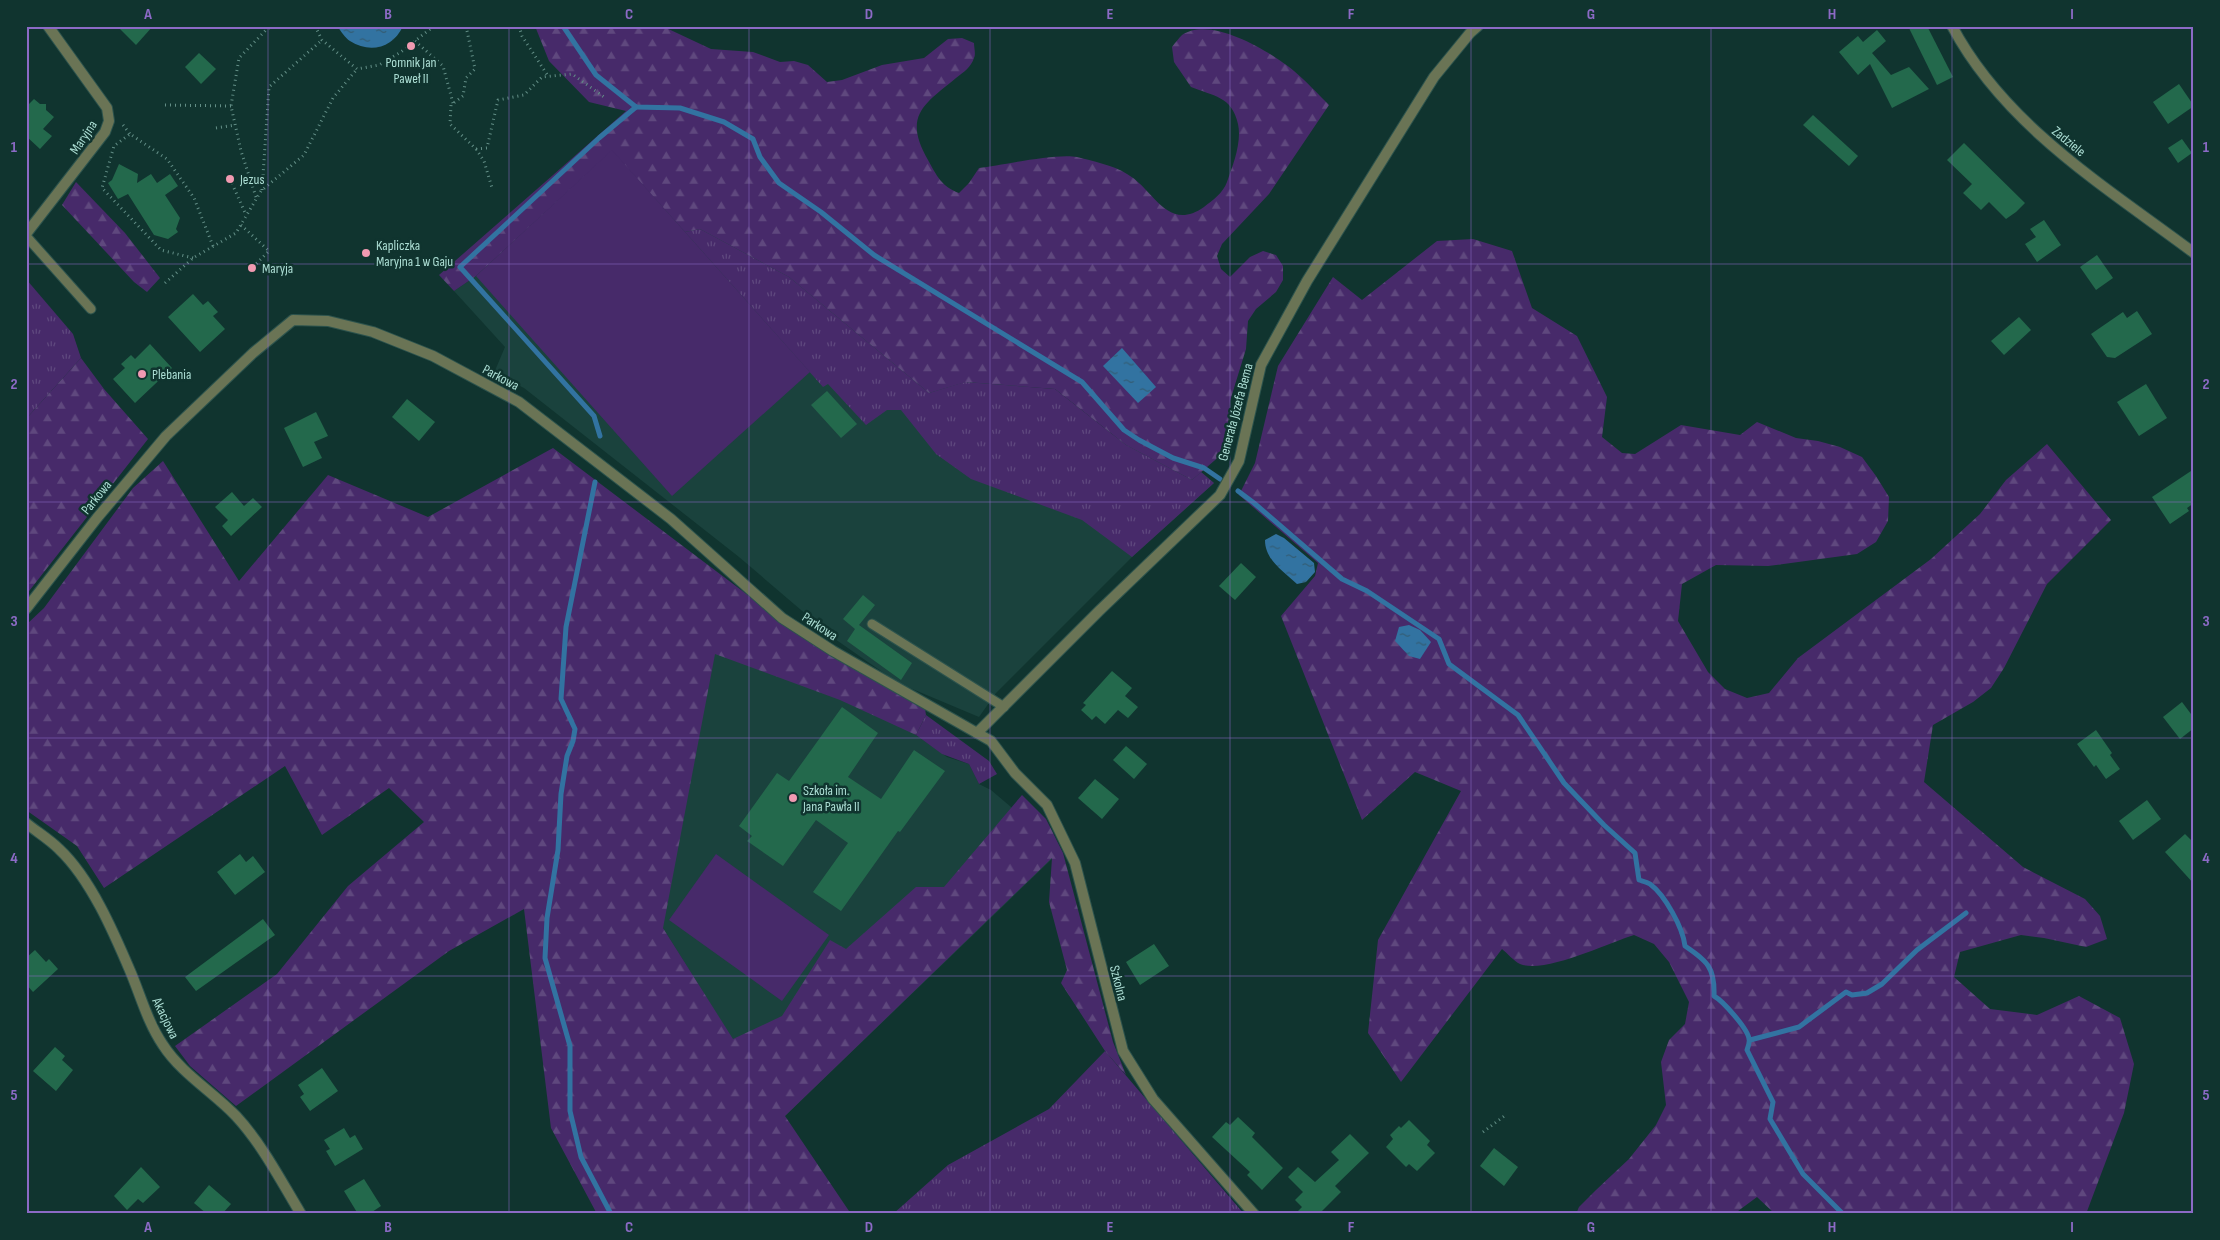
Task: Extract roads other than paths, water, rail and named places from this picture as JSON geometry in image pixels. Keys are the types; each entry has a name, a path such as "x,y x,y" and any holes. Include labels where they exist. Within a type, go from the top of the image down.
{"street":[{"name":"Maryjna","path":"26,235 105,132 109,121 107,108 48,26"},
{"name":"Generała Józefa Bema","path":"977,734 1099,611 1220,495 1239,461 1261,365 1302,290 1434,77 1478,26"},
{"name":"Zadziele","path":"1952,26 1970,57 1990,85 2024,121 2057,150 2194,254"},
{"name":"Parkowa","path":"26,609 138,467 166,436 219,384 293,320 328,321 372,332 433,356 519,402 671,519 782,618 833,651 991,741"},
{"name":"Szkolna","path":"991,741 1015,772 1048,805 1075,863 1123,1051 1153,1099 1254,1214"},
{"name":"Akacjowa","path":"26,823 60,849 80,873 104,915 130,971 151,1024 163,1046 182,1067 236,1117 267,1160 301,1214"}],"lane":[{"path":"26,235 91,309"},
{"path":"872,624 1004,707"}],"water":[{"path":"337,26 403,26 399,33 387,44 373,48 350,41"},
{"path":"1122,348 1156,387 1138,403 1103,366"},
{"path":"1276,534 1284,538 1314,563 1315,572 1306,582 1297,584 1271,559 1265,540"},
{"path":"1409,625 1420,630 1431,642 1420,659 1409,656 1395,641 1399,627"}],"waterway":[{"path":"563,26 596,75 636,107 680,108 724,122 753,139 760,157 779,183 821,212 874,255 1082,382 1124,430 1139,440 1173,458 1204,468 1220,479"},
{"path":"600,436 594,416 460,267 599,138 636,107"},
{"path":"595,482 566,627 561,699 575,729 567,756 561,794 558,850 547,918 545,958 570,1046 570,1111 581,1157 611,1214"},
{"path":"1238,491 1342,579 1367,591 1439,639 1449,664 1518,715 1564,783 1604,825 1635,853 1639,880 1650,884 1662,896 1681,930 1685,946 1699,956 1711,971 1714,996 1735,1016 1748,1034 1747,1050 1773,1102 1770,1119 1803,1174 1843,1214"},
{"path":"1750,1040 1799,1027 1846,992 1852,995 1867,993 1882,984 1917,950 1966,913"}],"place":[{"name":"Pomnik Jan Paweł II","path":"411,46"},
{"name":"Jezus","path":"230,179"},
{"name":"Kapliczka Maryjna 1 w Gaju","path":"366,253"},
{"name":"Maryja","path":"252,268"},
{"name":"Plebania","path":"142,374"},
{"name":"Szkoła im. Jana Pawła II","path":"793,798"}]}
